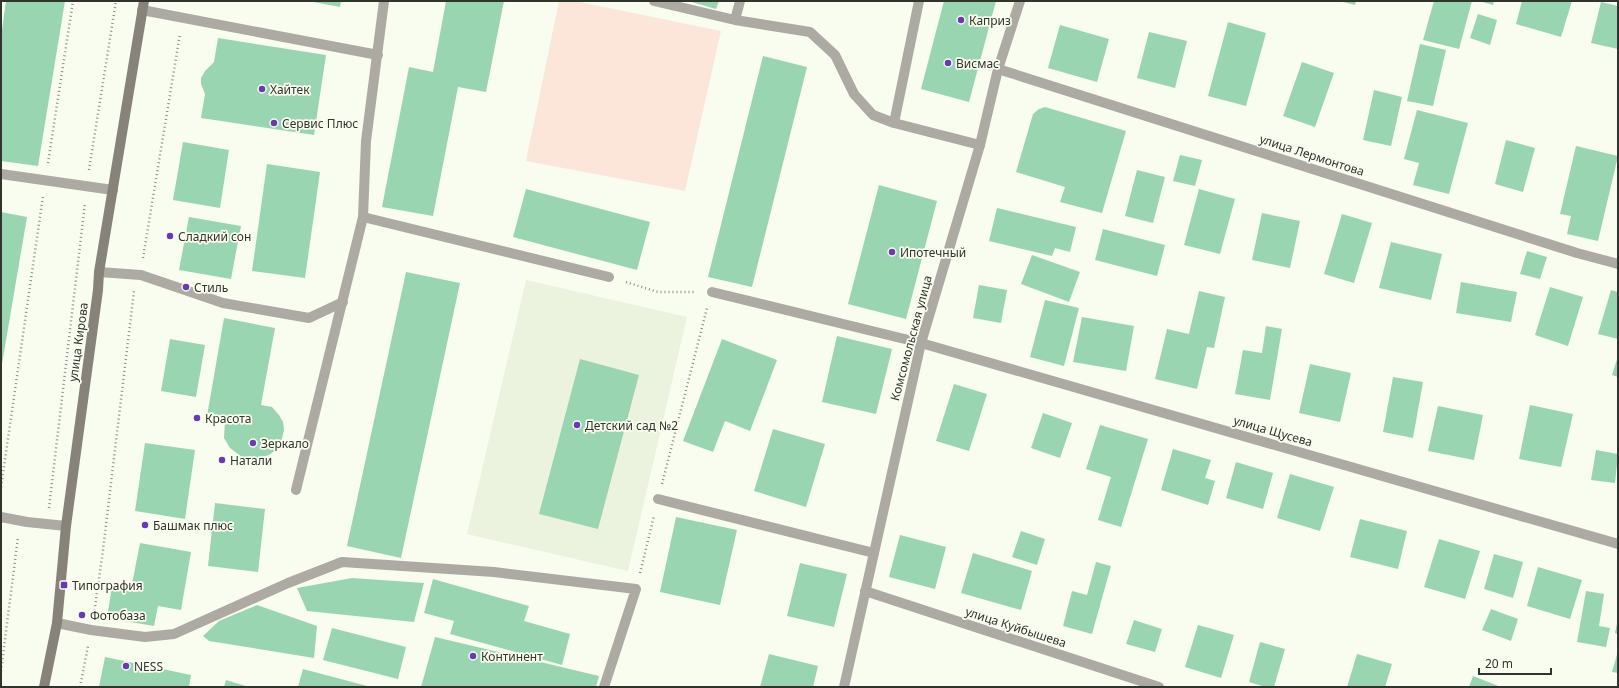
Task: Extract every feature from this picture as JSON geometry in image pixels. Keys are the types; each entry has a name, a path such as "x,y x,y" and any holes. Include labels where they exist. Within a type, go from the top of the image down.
{"main road":[{"name":"улица Кирова","path":"44,687 57,623 66,526 97,298 99,272 143,6"}],"street":[{"path":"296,490 363,217 366,141 384,1"},
{"path":"654,1 735,20 810,32 835,56 854,94 873,116 894,123 980,145"},
{"path":"735,20 740,1"},
{"path":"894,123 919,1"},
{"name":"Комсомольская улица","path":"844,687 921,343 980,145 998,69 1020,1"},
{"path":"143,6 183,18 378,55"},
{"name":"улица Лермонтова","path":"998,69 1577,253 1618,264"},
{"path":"1,174 113,190"},
{"path":"363,217 608,277"},
{"path":"99,272 141,275 223,303 309,318 342,302"},
{"name":"улица Щусева","path":"712,292 921,343 1618,544"},
{"path":"658,499 874,553"},
{"path":"1,517 20,521 66,526"},
{"path":"57,623 91,630 145,637 174,634 288,583 342,562 494,572 636,589 604,687"},
{"name":"улица Куйбышева","path":"865,591 1159,687"}],"path":[{"path":"1,486 72,1"},
{"path":"47,524 87,186 116,1"},
{"path":"80,687 91,630 103,550 133,294 141,275 183,18"},
{"path":"608,277 658,292 712,292 636,589"},
{"path":"1,671 20,521"}],"shaded area":[{"path":"559,1 575,1 721,31 685,191 526,161"},
{"name":"Детский сад №2","path":"526,280 687,317 628,571 467,534"}],"building":[{"path":"6,1 65,1 38,166 1,161 1,37"},
{"path":"308,1 341,1 340,7"},
{"path":"446,1 504,1 486,92 458,87 433,216 382,207 409,67 433,72"},
{"path":"688,1 719,1 716,9"},
{"path":"944,1 996,1 969,102 921,89"},
{"path":"1339,1 1356,1 1355,5"},
{"path":"1434,1 1472,1 1459,49 1423,40"},
{"path":"1479,1 1494,1 1493,5"},
{"path":"1522,1 1572,1 1561,37 1516,24"},
{"path":"1601,2 1618,6 1618,49 1591,43"},
{"path":"1478,14 1497,20 1490,45 1470,38"},
{"path":"1228,22 1266,33 1246,106 1208,96"},
{"path":"1060,25 1109,39 1097,82 1048,68"},
{"path":"1149,32 1187,41 1175,88 1137,78"},
{"name":"Хайтек","path":"218,38 326,55 314,135 201,118 205,94 201,84 201,78 205,71 214,62"},
{"path":"1420,44 1446,50 1433,106 1407,101"},
{"path":"763,56 807,67 752,287 708,277"},
{"path":"1302,62 1334,73 1315,127 1283,116"},
{"path":"1374,90 1402,97 1391,146 1363,140"},
{"path":"1045,107 1126,131 1102,213 1060,202 1065,187 1016,172 1033,114 1039,109"},
{"path":"1417,110 1468,123 1449,194 1413,185 1419,163 1404,159"},
{"path":"1506,140 1535,148 1523,192 1495,184"},
{"path":"183,142 229,150 220,208 173,200"},
{"path":"1576,146 1618,156 1598,241 1567,234 1571,216 1560,214"},
{"path":"1180,155 1202,160 1195,186 1173,181"},
{"path":"267,164 320,172 305,278 252,271"},
{"path":"1137,170 1165,177 1153,223 1125,216"},
{"name":"Ипотечный","path":"879,185 937,201 906,319 848,304"},
{"path":"526,189 650,222 637,270 513,237"},
{"path":"1199,189 1235,199 1220,254 1184,245"},
{"path":"997,208 1076,227 1070,252 1055,248 1052,256 989,241"},
{"path":"1,212 27,217 2,364 1,363"},
{"path":"1262,213 1300,221 1290,268 1252,260"},
{"path":"1342,214 1372,223 1354,283 1324,274"},
{"path":"189,217 241,226 231,279 179,270"},
{"path":"1103,229 1165,245 1157,276 1095,260"},
{"path":"1391,242 1442,254 1431,300 1379,288"},
{"path":"1527,251 1547,257 1540,279 1520,274"},
{"path":"1032,255 1080,272 1069,302 1021,284"},
{"path":"406,272 460,283 401,558 347,546"},
{"path":"1461,282 1517,292 1511,322 1456,313"},
{"path":"979,285 1007,290 1001,323 973,318"},
{"path":"1550,287 1583,297 1568,346 1535,335"},
{"path":"1611,290 1618,292 1618,339 1598,334"},
{"path":"1199,291 1225,297 1214,348 1207,347 1197,389 1155,379 1167,329 1189,334"},
{"path":"1045,300 1079,308 1064,366 1030,357"},
{"path":"1082,317 1134,326 1126,371 1073,362"},
{"path":"224,318 275,328 261,405 272,407 283,422 284,430 280,447 269,455 252,460 243,458 230,448 224,438 225,419 207,416"},
{"path":"1266,326 1282,329 1270,400 1235,394 1243,350 1262,353"},
{"path":"837,336 892,349 876,414 822,402"},
{"path":"170,339 205,345 196,397 161,391"},
{"path":"722,339 777,360 750,431 725,421 713,452 683,441"},
{"path":"1618,356 1618,377 1612,375"},
{"path":"580,359 639,375 598,529 539,514"},
{"path":"1310,364 1351,373 1340,422 1299,413"},
{"path":"1393,377 1423,382 1413,438 1383,432"},
{"path":"954,384 987,394 969,451 936,441"},
{"path":"1530,405 1573,414 1561,467 1519,459"},
{"path":"1438,406 1483,415 1474,460 1428,451"},
{"path":"1043,413 1072,423 1060,458 1031,448"},
{"path":"1100,425 1148,439 1121,527 1098,520 1111,477 1086,469"},
{"path":"773,429 825,444 806,507 754,491"},
{"path":"145,443 195,450 185,519 135,511"},
{"path":"1173,449 1211,460 1205,478 1215,481 1208,505 1161,490"},
{"path":"1596,450 1618,454 1615,483 1591,480"},
{"path":"1236,462 1273,473 1263,509 1226,498"},
{"path":"1290,474 1334,487 1320,531 1277,518"},
{"path":"215,503 265,509 258,572 208,566"},
{"path":"676,517 737,530 720,605 660,592"},
{"path":"1360,519 1407,531 1398,569 1350,557"},
{"path":"1021,531 1045,539 1037,565 1012,557"},
{"path":"900,535 946,547 935,589 889,577"},
{"path":"1439,539 1480,551 1465,599 1424,587"},
{"path":"140,543 191,552 181,610 158,606 154,626 107,618 112,586 131,589"},
{"path":"973,553 1032,571 1021,610 961,593"},
{"path":"1494,554 1523,562 1513,598 1484,589"},
{"path":"1096,562 1111,566 1092,634 1063,626 1072,591 1087,595"},
{"path":"800,563 847,574 834,627 787,616"},
{"path":"1538,567 1582,580 1570,619 1527,606"},
{"path":"352,578 424,583 414,622 307,611 297,588"},
{"path":"433,579 529,606 524,621 570,634 562,665 450,634 454,621 424,613"},
{"path":"1586,591 1604,594 1599,626 1610,628 1606,647 1577,642"},
{"path":"257,605 317,626 314,658 209,641 203,636 219,621"},
{"path":"1491,609 1518,619 1511,641 1482,630"},
{"path":"1134,620 1162,629 1155,652 1126,644"},
{"path":"1618,623 1618,634 1615,633"},
{"path":"1198,625 1234,635 1221,678 1185,667"},
{"path":"332,628 406,647 398,679 323,660"},
{"name":"Континент","path":"435,637 599,676 596,687 421,687"},
{"path":"1260,642 1285,649 1274,687 1265,687 1249,682"},
{"path":"1618,651 1618,673 1612,672"},
{"path":"769,654 818,666 813,687 760,687"},
{"path":"1357,654 1392,664 1385,687 1347,687"},
{"name":"NESS","path":"105,657 191,675 189,687 99,687"},
{"path":"303,669 371,687 298,687"},
{"path":"1473,676 1501,687 1469,687"},
{"path":"226,680 249,687 224,687"}],"place":[{"name":"Каприз","path":"961,20"},
{"name":"Висмас","path":"948,63"},
{"name":"Хайтек","path":"262,89"},
{"name":"Сервис Плюс","path":"274,123"},
{"name":"Сладкий сон","path":"170,236"},
{"name":"Ипотечный","path":"892,252"},
{"name":"Стиль","path":"186,287"},
{"name":"Красота","path":"197,418"},
{"name":"Детский сад №2","path":"577,425"},
{"name":"Зеркало","path":"253,443"},
{"name":"Натали","path":"222,460"},
{"name":"Башмак плюс","path":"145,525"},
{"name":"Типография","path":"64,585"},
{"name":"Фотобаза","path":"82,615"},
{"name":"Континент","path":"473,656"},
{"name":"NESS","path":"126,666"}]}
